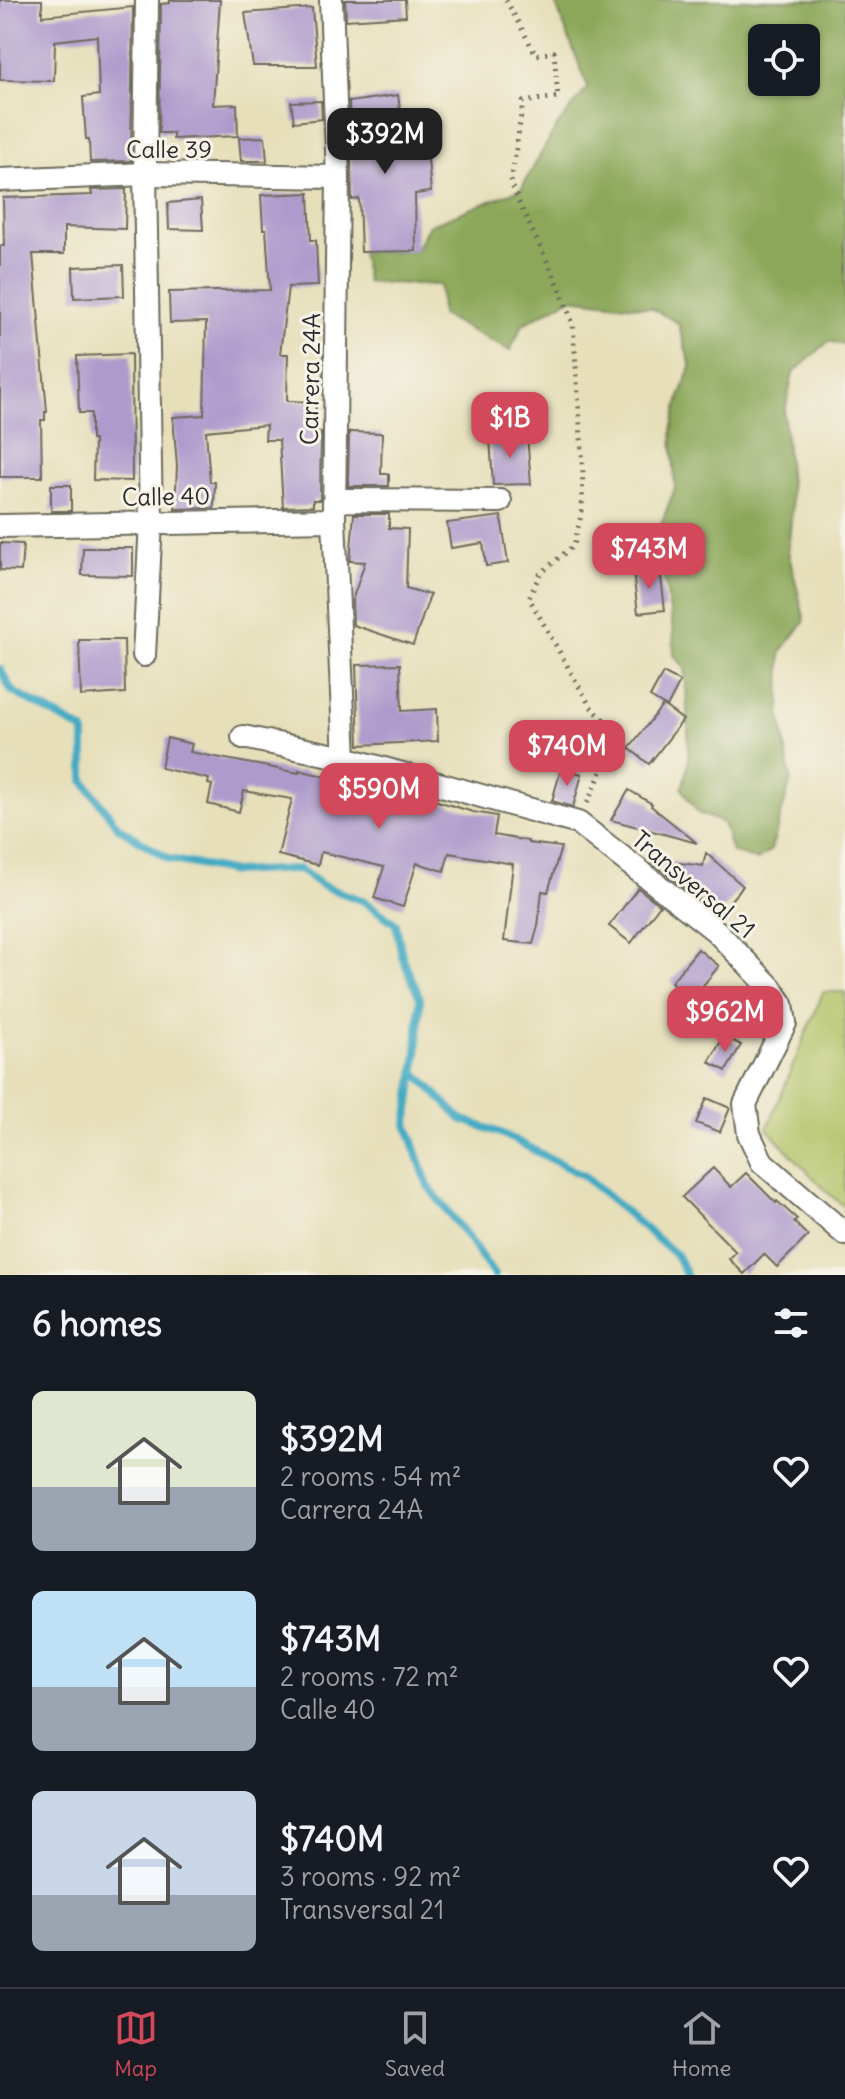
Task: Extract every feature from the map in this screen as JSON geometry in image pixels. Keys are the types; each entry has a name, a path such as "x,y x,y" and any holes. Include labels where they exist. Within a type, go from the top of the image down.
{"street":[{"path":"144,655 151,522 145,174 147,0"},
{"name":"Carrera 24A","path":"331,0 338,177 334,512 345,758"},
{"name":"Calle 39","path":"0,180 145,174 338,177"},
{"name":"Calle 40","path":"0,526 334,512 346,500 500,501"},
{"name":"Transversal 21","path":"243,737 345,758 578,823 716,931 770,987 782,1004 785,1023 745,1104 749,1134 762,1162 845,1234"}],"path":[{"path":"506,0 536,55 554,52 558,97 523,102 511,182 573,324 583,466 582,511 574,545 540,574 529,598 590,706 618,734 578,823"}],"green space":[{"path":"554,0 845,0 845,345 829,341 793,373 784,415 792,510 788,551 805,621 781,652 780,713 791,780 771,850 757,860 732,852 723,823 698,813 682,789 688,764 685,668 674,655 660,527 675,488 672,430 691,367 678,323 651,308 571,298 523,324 510,351 441,315 440,285 367,282 361,252 415,251 429,225 521,189 555,129 588,87"},
{"path":"823,992 845,992 845,1207 767,1129"}],"building":[{"path":"0,0 42,0 42,16 133,7 131,161 90,162 83,97 99,95 97,36 55,41 54,81 0,80"},
{"path":"170,0 220,0 213,105 237,104 238,136 173,139 173,133 159,133 161,4 170,3"},
{"path":"345,0 405,0 406,16 346,20"},
{"path":"312,8 317,66 253,66 245,13"},
{"path":"398,95 406,151 427,149 431,192 415,194 416,251 361,252 359,199 352,200 349,100"},
{"path":"321,101 322,119 294,122 291,102"},
{"path":"265,137 267,161 241,161 239,138"},
{"path":"126,189 125,229 64,227 64,254 33,254 47,412 45,420 41,420 42,477 0,477 0,246 4,246 3,198 92,195 91,190"},
{"path":"309,193 311,240 316,240 318,286 288,287 280,354 288,354 287,401 316,402 315,431 321,432 320,500 313,500 313,506 283,507 279,440 265,440 266,425 206,431 210,482 215,482 214,508 175,509 177,466 173,417 204,415 206,322 170,323 169,292 270,290 261,195"},
{"path":"201,200 203,230 169,229 168,203"},
{"path":"123,265 124,296 74,298 73,267"},
{"path":"131,354 132,481 93,480 91,413 79,413 77,356"},
{"path":"349,432 382,433 381,474 389,474 389,486 348,486"},
{"path":"527,435 531,484 493,485 490,437"},
{"path":"51,485 71,485 71,511 51,511"},
{"path":"354,514 389,514 389,528 408,529 406,588 430,595 413,645 353,625 352,601 365,562 350,561"},
{"path":"501,516 508,563 486,566 483,543 451,548 447,523"},
{"path":"0,543 23,544 21,571 0,570"},
{"path":"83,548 133,548 133,576 82,575"},
{"path":"660,569 665,610 638,613 633,572"},
{"path":"79,640 124,640 125,693 81,696"},
{"path":"400,664 402,711 437,709 438,741 359,745 356,665"},
{"path":"663,673 680,682 667,707 650,697"},
{"path":"663,705 683,720 649,764 629,748"},
{"path":"167,738 192,744 190,752 299,773 299,770 339,780 337,789 399,803 402,789 431,797 473,812 497,816 494,835 561,847 548,892 542,891 533,944 504,941 513,864 449,853 444,871 417,863 403,907 374,898 384,867 321,852 318,865 278,855 292,799 244,791 239,812 208,804 212,785 208,784 209,779 161,768"},
{"path":"561,769 582,774 573,807 552,801"},
{"path":"629,790 652,804 697,843 611,820"},
{"path":"706,853 743,886 718,915 649,859 703,866"},
{"path":"638,888 660,905 631,943 609,926"},
{"path":"698,949 719,966 692,999 671,982"},
{"path":"751,1000 769,1010 770,1021 764,1033 740,1019"},
{"path":"724,1036 741,1045 726,1071 709,1062"},
{"path":"707,1098 730,1108 720,1132 696,1123"},
{"path":"713,1168 731,1187 746,1173 797,1219 794,1222 808,1236 777,1267 764,1254 744,1274 729,1259 736,1252 682,1197"}],"waterway":[{"path":"0,669 12,691 84,731 84,781 118,827 169,859 233,872 299,869 323,886 364,901 396,924 402,956 420,998 417,1054 407,1124 428,1186 494,1275"},
{"path":"415,1072 461,1119 503,1134 584,1176 677,1256 686,1275"}]}
